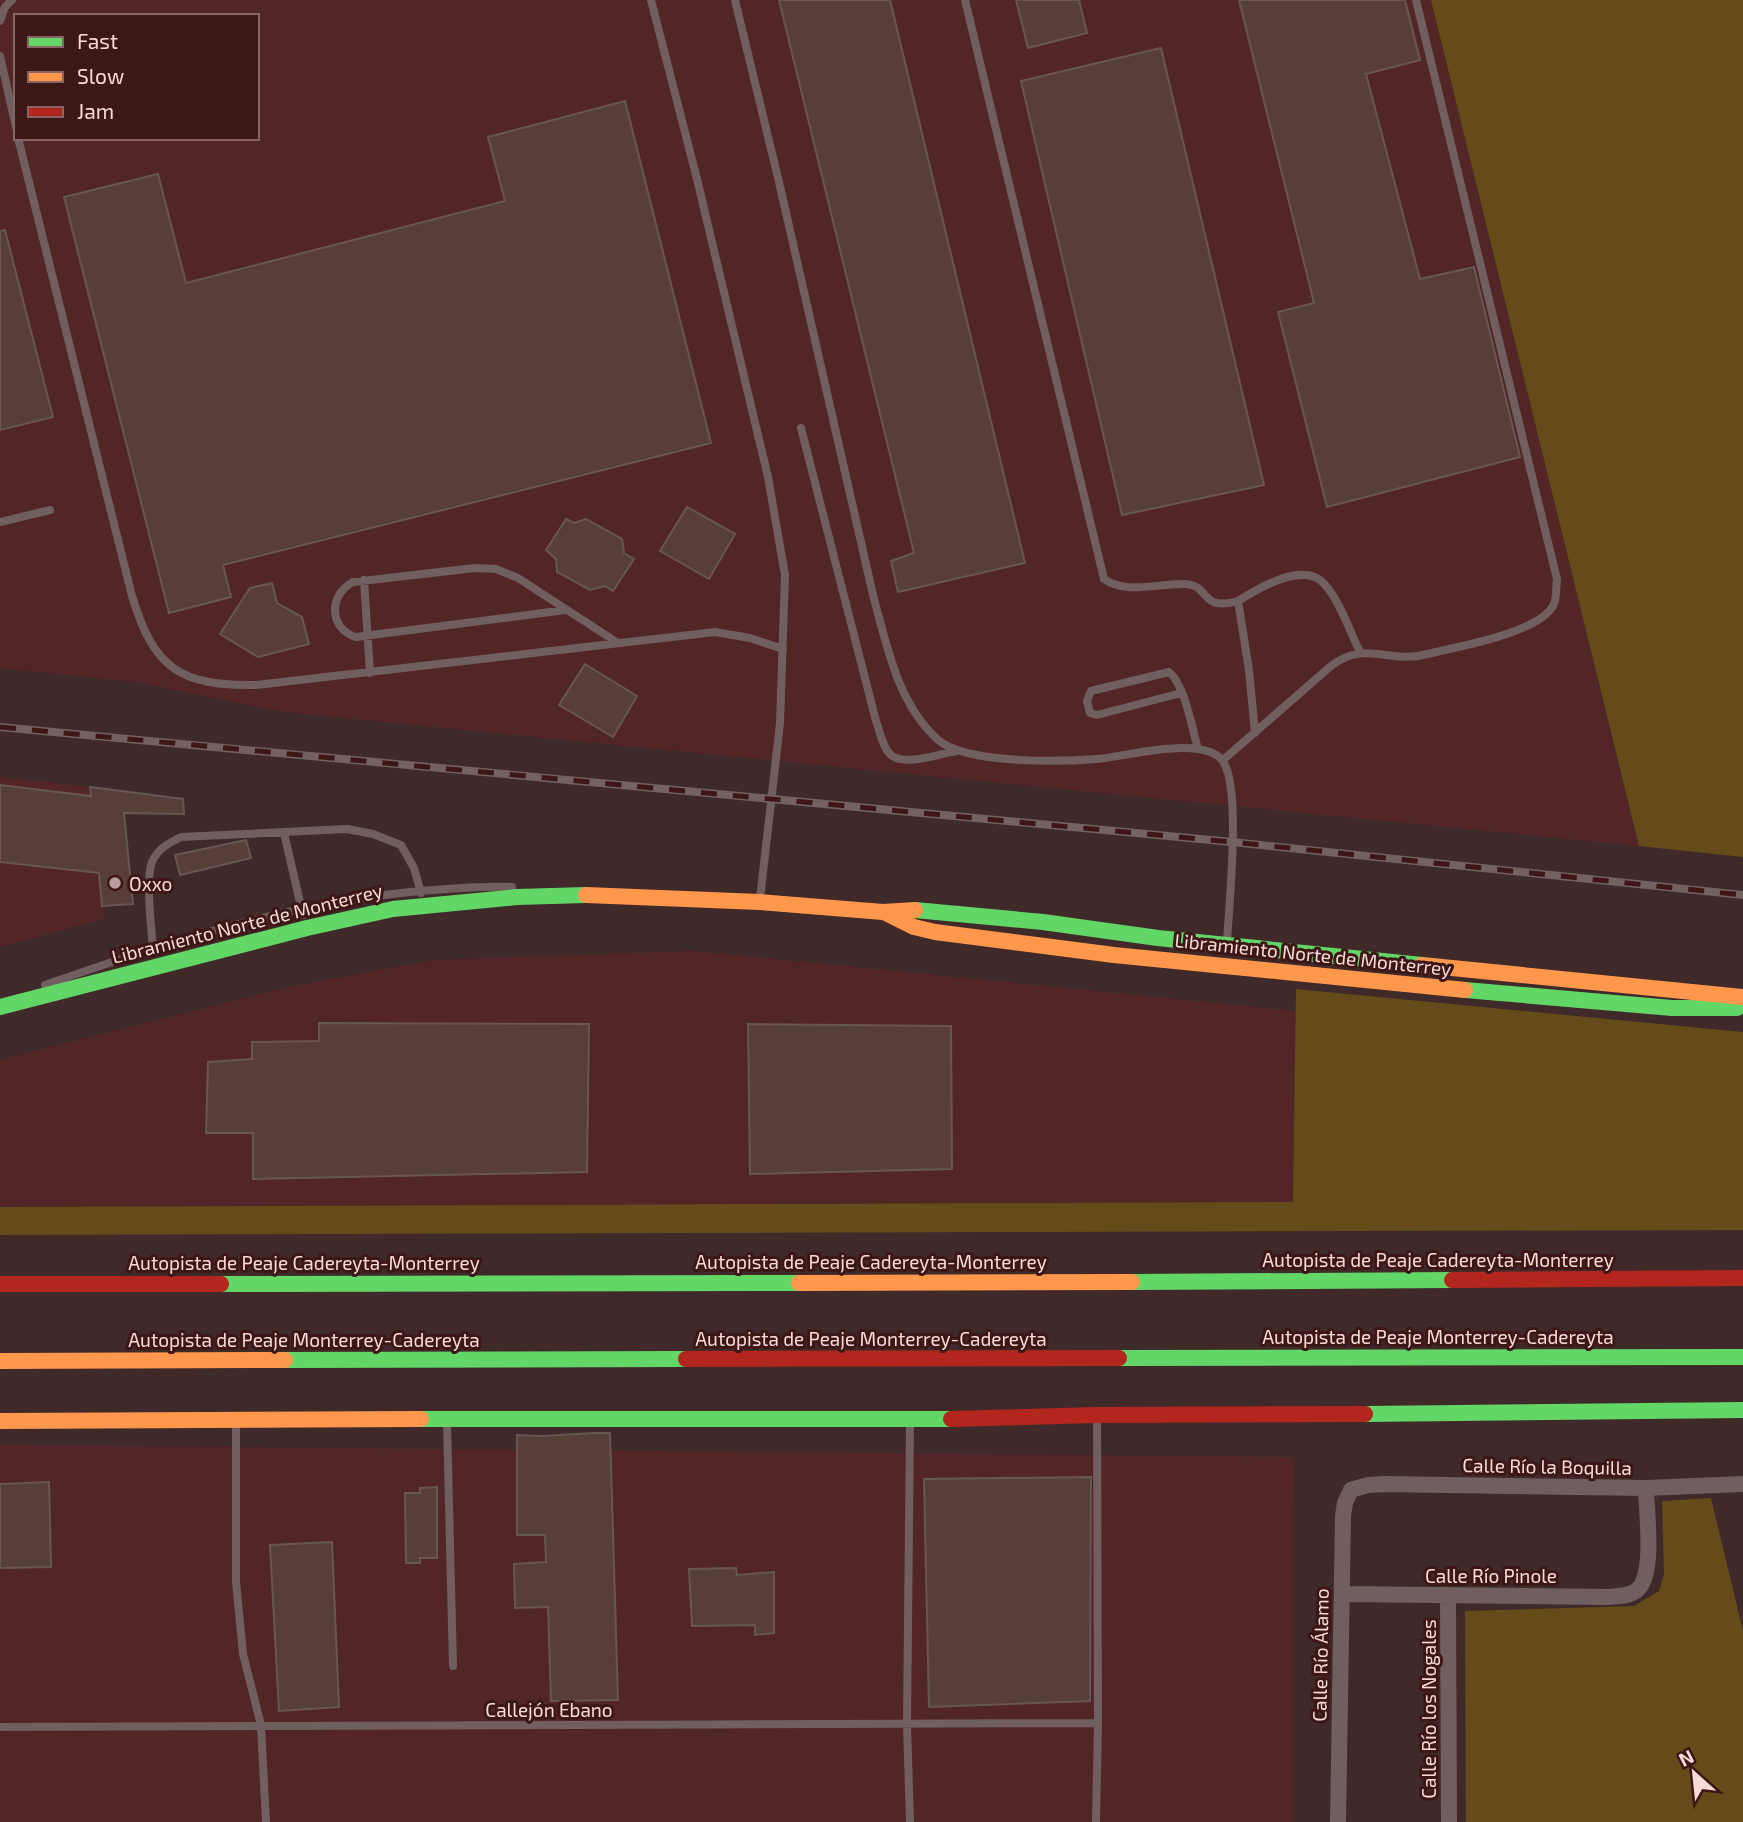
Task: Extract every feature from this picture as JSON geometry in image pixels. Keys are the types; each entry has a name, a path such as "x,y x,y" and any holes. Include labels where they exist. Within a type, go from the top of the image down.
{"main road":[{"name":"Libramiento Norte de Monterrey","path":"0,1004 393,909 422,899 578,895 760,902 883,912 911,910 1043,922 1158,938 1743,997"},
{"name":"Libramiento Norte de Monterrey","path":"883,912 914,927 935,932 1056,948 1419,986 1660,1007 1743,1007"},
{"path":"1056,948 1110,946 1199,949 1227,945 1264,958 1369,972 1419,986"},
{"name":"Autopista de Peaje Cadereyta-Monterrey","path":"0,1284 1743,1278"},
{"name":"Autopista de Peaje Monterrey-Cadereyta","path":"0,1361 1743,1357"},
{"path":"0,1421 910,1420 1097,1415 1506,1414 1743,1410"}],"street":[{"name":"Calle Río la Boquilla","path":"1351,1490 1385,1484 1646,1488 1743,1484"},
{"name":"Calle Río Pinole","path":"1342,1594 1448,1597 1623,1596 1638,1590 1645,1577 1646,1488"},
{"name":"Calle Río Álamo","path":"1338,1822 1343,1516 1351,1490"},
{"name":"Calle Río los Nogales","path":"1448,1597 1449,1822"}],"lane":[{"path":"0,20 5,7 12,0"},
{"path":"651,0 771,489 785,575 780,723 760,902"},
{"path":"735,0 887,649 899,684 911,707 939,741 956,751"},
{"path":"965,0 1104,579 1114,586 1128,587 1186,584 1196,587 1212,603 1224,605 1238,601 1260,587 1281,579 1302,576 1318,578 1330,590 1360,652"},
{"path":"1223,760 1338,661 1360,652 1413,657 1525,628 1542,618 1555,604 1557,579 1416,0"},
{"path":"0,56 14,118"},
{"path":"18,140 132,596 146,636 156,653 171,667 186,676 230,685 256,685 715,632 750,638 783,649"},
{"path":"801,428 876,721 890,754 904,760 956,751 1001,758 1050,761 1099,759 1158,750 1198,749 1212,752 1223,760 1233,790 1227,945"},
{"path":"0,522 50,510"},
{"path":"566,610 367,637 347,635 335,613 335,603 340,592 353,582 475,568 496,569 518,578 618,643"},
{"path":"364,580 370,673"},
{"path":"1238,601 1255,733"},
{"path":"1181,693 1097,715 1090,713 1087,701 1091,691 1169,672 1177,678 1198,749"},
{"path":"0,1004 153,948 239,924 391,894 422,899 414,868 401,845 373,834 347,829 181,837 163,846 152,862 149,882 153,948 155,966"},
{"path":"284,832 307,928"},
{"path":"1096,1822 1097,1415"},
{"path":"236,1419 236,1582 243,1654 261,1726 266,1822"},
{"path":"447,1419 453,1666"},
{"path":"909,1822 907,1724 910,1420"},
{"name":"Callejón Ebano","path":"0,1727 1098,1723"}],"shaded area":[{"path":"0,0 1431,0 1639,846 283,712 137,682 0,668"},
{"path":"1431,0 1743,0 1743,857 1639,846"},
{"path":"0,777 90,787 104,919 0,947"},
{"path":"694,951 1296,1011 1294,1202 0,1206 0,1060 294,986 434,960"},
{"path":"1296,989 1743,1032 1743,1230 0,1235 0,1207 1293,1202"},
{"path":"0,1445 1294,1457 1293,1822 0,1822"},
{"path":"1711,1498 1743,1631 1743,1822 1466,1822 1465,1611 1634,1606 1659,1591 1664,1574 1662,1501"}],"building":[{"path":"779,0 890,0 1025,563 898,592 891,561 914,553"},
{"path":"1016,0 1079,0 1087,33 1028,48"},
{"path":"1239,0 1405,0 1420,60 1366,74 1420,279 1474,267 1520,457 1327,507 1278,312 1314,303"},
{"path":"1161,48 1264,485 1122,515 1021,81"},
{"path":"625,101 711,443 223,565 231,597 169,613 64,197 158,174 186,283 505,201 488,137"},
{"path":"5,230 53,417 0,430 0,231"},
{"path":"687,507 735,534 709,579 660,551"},
{"path":"566,519 574,523 586,519 622,539 624,553 634,559 613,591 605,586 590,590 557,572 556,559 546,550"},
{"path":"272,583 277,603 302,617 309,644 258,657 220,634 250,588"},
{"path":"585,664 637,696 613,737 559,705"},
{"path":"0,785 91,796 90,787 183,799 184,814 124,813 133,904 102,906 99,873 0,862"},
{"path":"246,840 251,858 180,875 175,855"},
{"path":"319,1023 589,1024 587,1172 253,1179 253,1133 206,1133 208,1062 252,1059 252,1042 319,1041"},
{"path":"748,1024 951,1026 952,1169 750,1174"},
{"path":"610,1433 618,1700 551,1701 548,1607 515,1608 514,1564 546,1562 545,1535 517,1535 517,1435"},
{"path":"1091,1477 1090,1701 929,1707 924,1479"},
{"path":"49,1482 51,1567 0,1568 0,1484"},
{"path":"437,1487 437,1558 420,1558 420,1563 406,1563 405,1493 420,1493 420,1488"},
{"path":"332,1542 339,1707 279,1711 270,1545"},
{"path":"736,1568 737,1575 774,1572 774,1633 755,1635 755,1625 692,1626 689,1569"}],"railway":[{"path":"0,727 1232,842 1743,895"}],"traffic: fast":[{"path":"0,1007 307,928 393,909 517,897 586,895"},
{"path":"915,910 1422,965"},
{"path":"1465,990 1672,1008 1737,1008"},
{"path":"1132,1282 1452,1280"},
{"path":"221,1284 799,1283"},
{"path":"1119,1358 1743,1357"},
{"path":"285,1360 686,1359"},
{"path":"1365,1414 1743,1410"},
{"path":"421,1419 951,1419"}],"traffic: slow":[{"path":"586,895 760,902 883,912 915,910"},
{"path":"886,913 914,927 935,932 1114,955 1465,990"},
{"path":"1422,965 1743,997"},
{"path":"799,1283 1132,1282"},
{"path":"0,1361 285,1360"},
{"path":"0,1421 421,1419"}],"traffic: jam":[{"path":"1452,1280 1743,1278"},
{"path":"0,1284 221,1284"},
{"path":"686,1359 1119,1358"},
{"path":"951,1419 1097,1415 1365,1414"}],"place":[{"name":"Oxxo","path":"115,883"}]}
